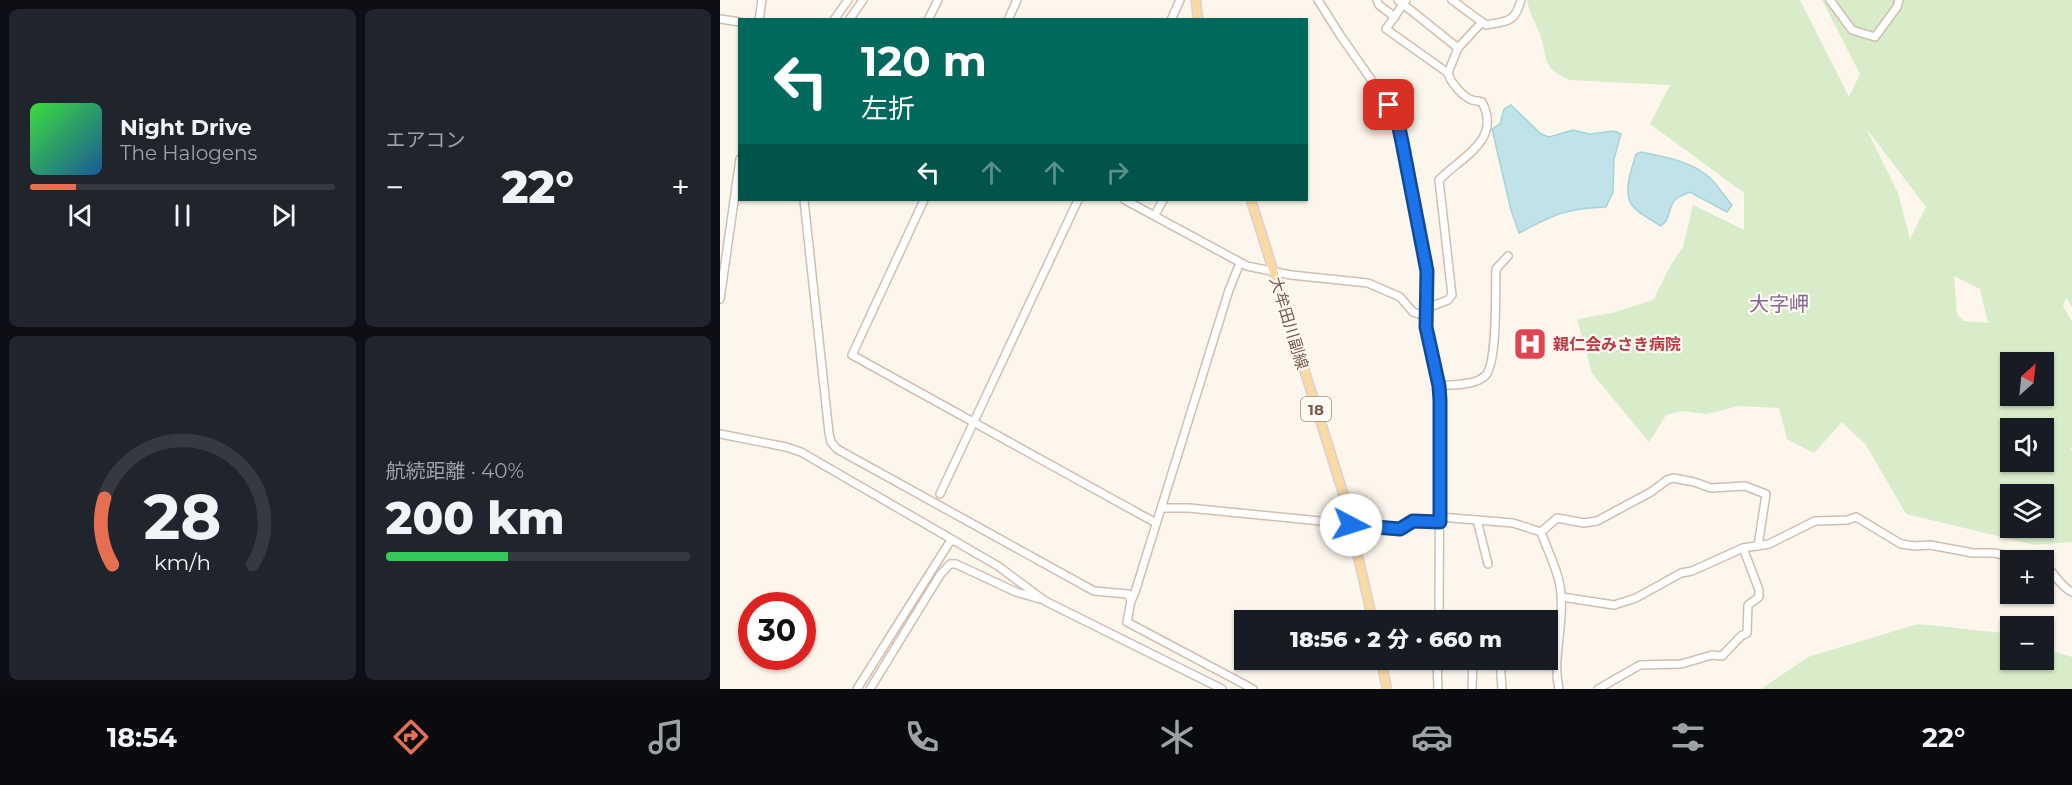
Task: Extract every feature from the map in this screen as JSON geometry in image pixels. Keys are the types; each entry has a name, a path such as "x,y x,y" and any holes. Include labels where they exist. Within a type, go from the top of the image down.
{"main road":[{"path":"1196,0 1198,18"},
{"name":"大牟田川副線","path":"1251,201 1351,525 1370,610"},
{"path":"1383,670 1387,689"}],"street":[{"path":"759,18 762,0"},
{"path":"835,18 848,0"},
{"path":"850,18 863,0"},
{"path":"929,18 938,0"},
{"path":"1009,18 1017,0"},
{"path":"1172,18 1180,0"},
{"path":"1318,0 1394,114 1402,142 1427,271 1429,341 1439,386 1439,610"},
{"path":"1377,0 1379,5 1395,17"},
{"path":"1452,0 1486,25 1509,21 1515,16 1521,0"},
{"path":"1830,0 1852,30 1875,37 1897,7 1899,0"},
{"path":"1448,73 1386,29 1402,2 1458,48"},
{"path":"720,19 738,22"},
{"path":"1127,201 1240,263 1274,273 1368,283 1400,297 1413,312 1427,312 1448,300 1452,295 1439,180 1477,148 1486,133 1488,124 1482,102 1465,97 1449,78 1448,73 1458,48 1482,22"},
{"path":"720,299 738,173"},
{"path":"804,201 831,442 837,449 1094,591 1128,594 1131,601"},
{"path":"924,201 852,355 1156,523"},
{"path":"940,494 1078,201"},
{"path":"1155,215 1162,201"},
{"path":"1439,386 1476,382 1486,375 1492,362 1494,345 1496,269 1508,256"},
{"path":"1240,263 1229,290 1131,601 1127,622 1253,689"},
{"path":"720,434 801,452 998,566 1045,601"},
{"path":"1540,532 1557,518 1584,523 1597,521 1674,478 1711,488 1745,486 1766,494 1758,546"},
{"path":"1161,508 1200,509 1400,529 1413,521 1477,520 1513,523 1540,532"},
{"path":"1562,597 1614,605 1636,598 1681,573 1692,571 1743,548 1769,544 1815,521 1847,520 1856,517 1901,544 1915,546 1930,544 1973,553 2000,554"},
{"path":"1477,520 1488,564"},
{"path":"1540,532 1560,584 1562,597 1558,662 1559,689"},
{"path":"857,689 953,540"},
{"path":"1598,689 1640,665 1681,664 1712,655 1722,657 1741,636 1747,633 1748,605 1759,597 1759,590 1743,548"},
{"path":"870,689 940,575 950,564 956,564 1016,592 1045,601 1222,689"},
{"path":"2054,576 2072,592"},
{"path":"1437,670 1438,689"},
{"path":"1472,689 1473,670"},
{"path":"1501,670 1502,689"}],"green space":[{"path":"1527,0 1800,0 1849,97 1860,74 1822,0 2072,0 2072,307 2066,298 2063,306 2072,322 2072,448 2070,448 2072,450 2072,542 2035,545 2006,538 2054,538 2054,484 2000,484 2000,537 1906,514 1866,445 1842,422 1814,453 1787,439 1779,408 1739,406 1707,414 1681,411 1666,415 1649,442 1592,373 1577,319 1612,313 1653,300 1683,247 1693,205 1744,230 1744,193 1650,124 1670,85 1569,80 1549,66","holes":["1866,128 1926,207 1910,239 1898,193","1954,276 1980,289 1988,323 1964,321 1957,314"]},
{"path":"1918,624 2000,633 2000,670 2054,670 2054,651 2072,657 2072,689 1761,689 1808,657"}],"water":[{"path":"1511,105 1541,134 1549,137 1573,130 1589,134 1614,131 1621,134 1614,159 1613,192 1606,207 1581,209 1561,214 1541,221 1519,233 1511,210 1492,129 1500,124 1504,109"},
{"path":"1641,152 1696,168 1711,179 1732,205 1727,212 1690,192 1673,202 1667,220 1661,226 1636,209 1628,196 1628,184 1636,154"}],"place":[{"name":"親仁会みさき病院","path":"1530,344"}],"district":[{"name":"大字岬","path":"1779,304"}],"route":[{"path":"1351,525 1400,529 1413,521 1440,522 1441,418 1439,386 1426,327 1427,271 1398,123 1389,105"}]}
